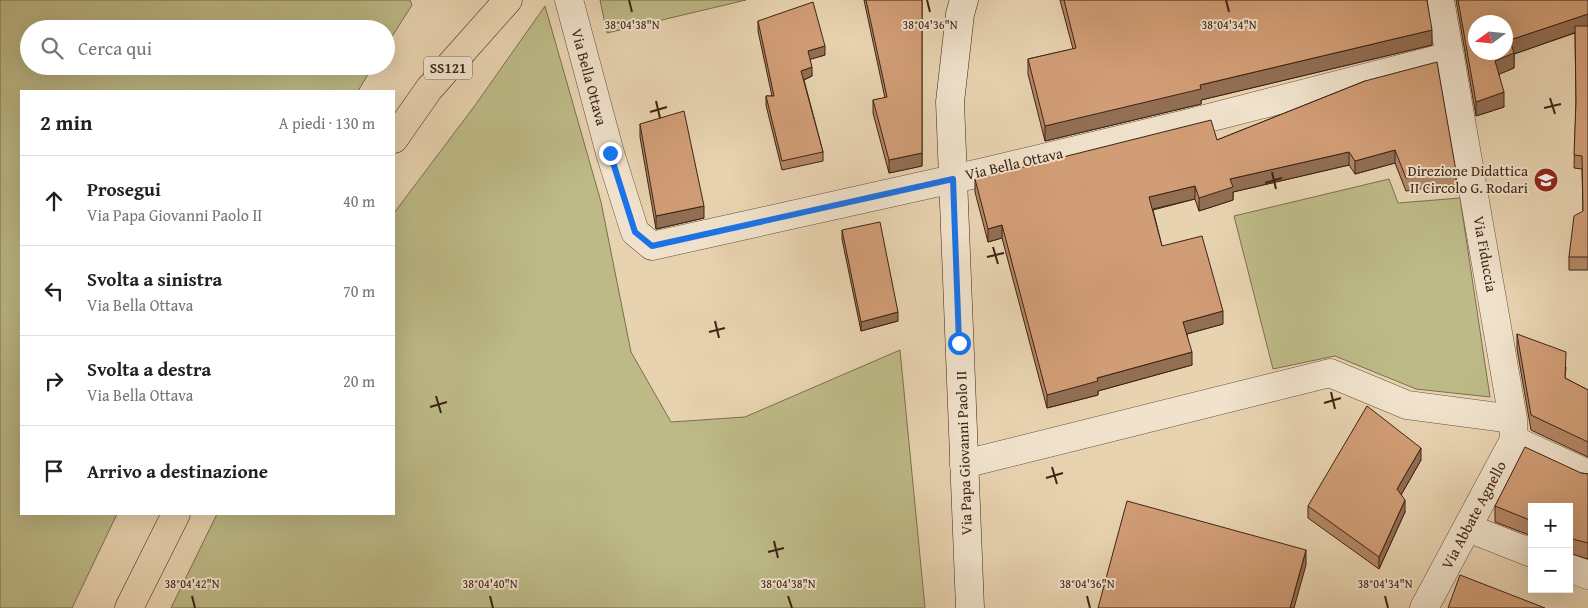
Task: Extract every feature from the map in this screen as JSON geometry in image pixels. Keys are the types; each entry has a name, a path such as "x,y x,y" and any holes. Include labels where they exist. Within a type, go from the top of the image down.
{"main road":[{"name":"SS121","path":"395,138 429,89 508,0"},
{"path":"129,608 176,515"}],"street":[{"name":"Via Papa Giovanni Paolo II","path":"964,0 960,14 950,102 970,608"},
{"name":"Via Fiduccia","path":"1440,0 1514,430"},
{"name":"Via Bella Ottava","path":"570,2 610,153 635,232 652,246 953,179 1184,124 1450,56"},
{"path":"964,464 1330,373 1407,405 1514,430 1588,474"},
{"name":"Via Abbate Agnello","path":"1424,608 1468,528 1514,430"},
{"path":"1468,528 1528,551"},
{"path":"1573,569 1588,575"}],"shaded area":[{"path":"0,0 410,0 412,5 395,32 395,20 20,20 20,75 368,75 359,90 20,90 20,515 117,515 72,608 0,608"},
{"path":"600,0 746,0 607,33"},
{"path":"545,6 601,202 631,352 671,422 745,417 900,350 925,608 171,608 217,515 395,515 395,212 476,104"},
{"path":"1389,179 1398,203 1460,198 1490,397 1416,389 1335,356 1273,369 1234,216"}],"building":[{"path":"866,0 922,0 922,153 889,160 873,100 887,97"},
{"path":"1064,0 1427,0 1432,30 1200,85 1201,89 1045,126 1028,59 1076,48"},
{"path":"1458,0 1588,0 1588,14 1513,39 1513,15 1468,15 1468,57"},
{"path":"813,2 825,46 808,51 812,67 801,71 823,152 782,161 766,96 774,96 758,21"},
{"path":"1575,26 1588,26 1588,257 1569,257 1574,216 1583,211 1582,156 1574,155 1576,101"},
{"path":"1469,60 1497,60 1495,61 1504,92 1476,102"},
{"path":"1437,62 1456,171 1406,178 1395,150 1355,161 1349,152 1230,179 1233,187 1199,198 1195,186 1149,197 1162,246 1202,236 1223,311 1183,322 1192,352 1097,378 1098,381 1047,395 1002,225 988,229 975,179 1211,120 1217,140 1365,81"},
{"path":"684,111 704,206 656,216 640,124"},
{"path":"880,222 898,312 861,322 842,230"},
{"path":"1517,334 1566,352 1565,378 1588,390 1588,442 1531,415"},
{"path":"1367,406 1421,448 1397,489 1405,500 1379,557 1308,506"},
{"path":"1525,447 1581,473 1588,474 1588,543 1573,539 1573,503 1528,503 1528,519 1495,506"},
{"path":"1127,501 1306,550 1290,608 1098,608"},
{"path":"1460,575 1545,608 1448,608"}],"place":[{"name":"Direzione Didattica II Circolo G. Rodari","path":"1546,180"}],"route":[{"path":"610,153 635,232 652,246 953,179 959,343"}]}
